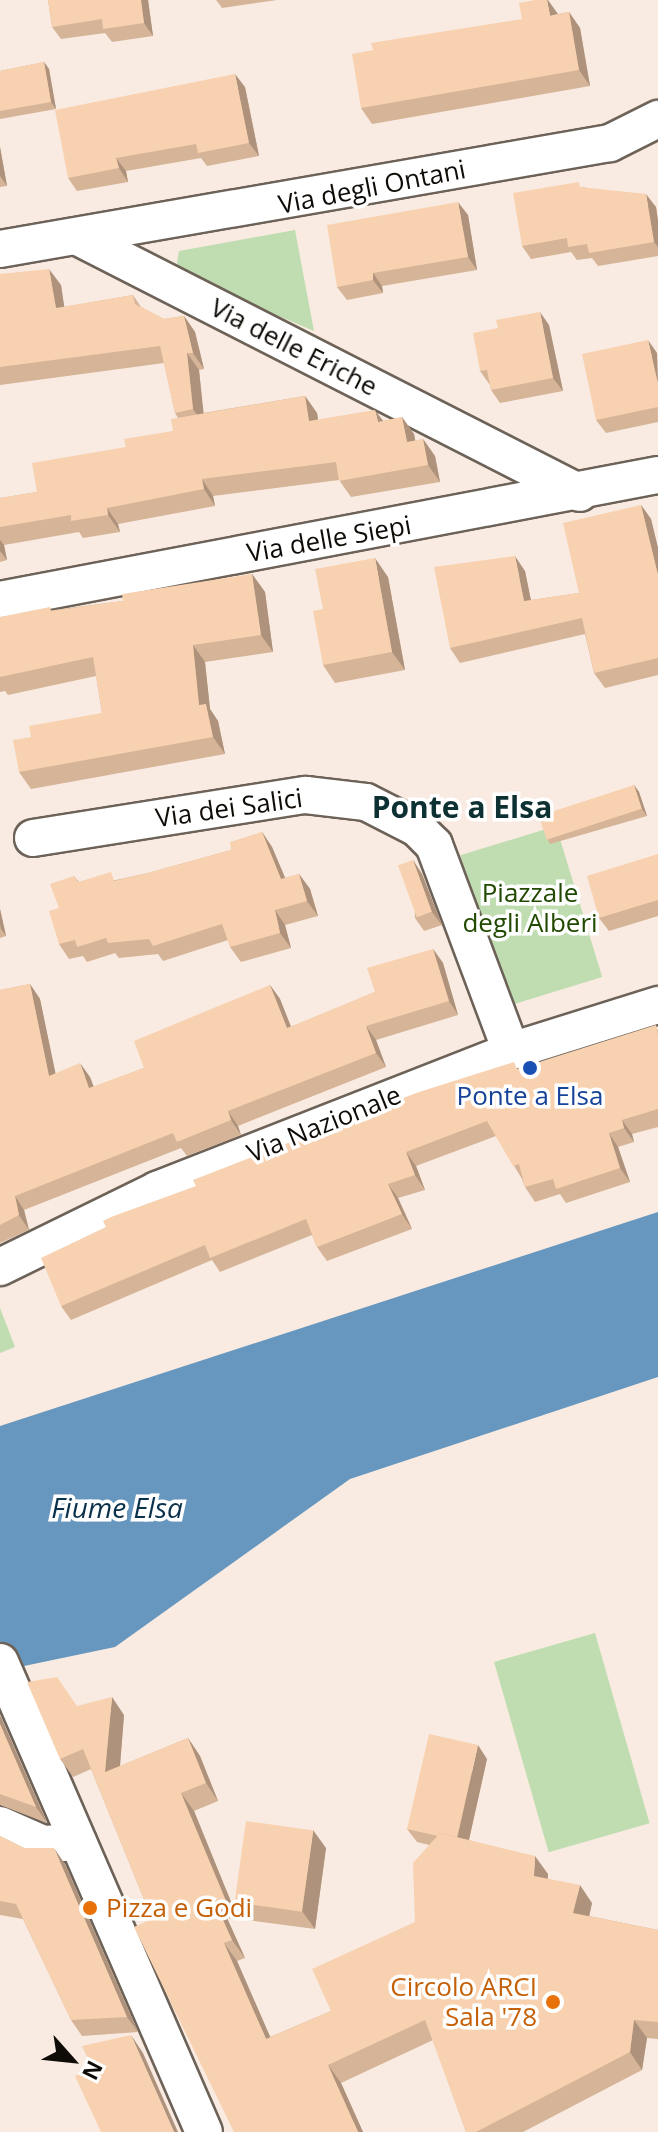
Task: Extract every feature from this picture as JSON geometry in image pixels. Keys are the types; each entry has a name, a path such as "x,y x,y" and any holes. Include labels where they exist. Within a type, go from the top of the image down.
{"street":[{"name":"Via degli Ontani","path":"80,238 610,143 658,119"},
{"path":"0,249 80,238"},
{"name":"Via delle Eriche","path":"80,238 580,493"},
{"name":"Via delle Siepi","path":"0,600 580,493 658,475"},
{"name":"Via dei Salici","path":"33,838 306,795 366,802 417,828 434,845 511,1051"},
{"name":"Via Nazionale","path":"0,1267 157,1190 511,1051 658,1005"},
{"path":"0,1662 204,2132"},
{"path":"0,1825 43,1844 78,1842"}],"green space":[{"path":"295,230 314,331 182,275 177,263 179,251"},
{"name":"Piazzale degli Alberi","path":"556,826 602,977 507,1006 460,855"},
{"path":"0,1308 15,1347 0,1353"},
{"path":"595,1633 650,1823 549,1852 494,1662"}],"water":[{"name":"Fiume Elsa","path":"658,1212 658,1377 350,1479 115,1647 0,1671 0,1426"}],"building":[{"path":"48,0 141,0 144,23 103,29 102,19 52,27"},
{"path":"547,0 550,16 569,12 579,70 361,108 352,54 373,50 371,43 522,19 519,3"},
{"path":"44,62 51,102 0,111 0,71"},
{"path":"235,74 249,143 198,153 196,144 116,158 119,168 68,178 55,110"},
{"path":"579,182 580,187 646,194 654,242 589,253 587,244 568,247 567,238 522,246 513,193"},
{"path":"458,202 468,257 373,273 373,280 337,287 327,225"},
{"path":"49,269 56,308 133,295 135,304 164,319 184,316 193,353 187,353 193,409 175,413 160,346 0,367 0,274"},
{"path":"540,312 553,378 491,390 487,370 480,371 473,333 498,328 496,320"},
{"path":"648,340 658,384 658,407 596,420 582,354"},
{"path":"305,396 309,421 375,410 378,422 402,417 407,442 423,439 428,465 339,481 336,462 202,479 204,489 107,508 108,515 71,521 71,515 0,527 0,498 37,492 32,463 126,447 124,439 173,431 171,419"},
{"path":"641,505 658,575 658,658 594,673 582,618 450,648 434,567 515,556 524,601 579,593 563,523"},
{"path":"375,558 392,652 323,665 313,611 323,609 315,569"},
{"path":"252,574 261,635 193,645 199,705 206,704 213,737 19,772 13,740 31,737 29,726 102,713 93,657 0,677 0,617 50,607 51,611 123,601 122,594"},
{"path":"634,785 642,809 547,840 539,816"},
{"path":"262,832 281,879 299,874 307,901 275,910 280,933 230,947 222,924 153,946 149,939 108,943 106,938 77,947 75,940 59,944 49,911 59,908 50,884 74,876 78,882 111,872 114,881 148,873 231,850 230,842"},
{"path":"658,854 658,900 599,918 587,876"},
{"path":"413,860 432,912 417,917 398,865"},
{"path":"433,949 449,1001 366,1026 376,1053 228,1111 231,1120 177,1142 173,1133 15,1196 19,1215 0,1225 0,990 30,984 49,1076 80,1063 89,1088 144,1068 134,1041 270,985 287,1028 375,992 367,968"},
{"path":"656,1025 658,1109 622,1120 624,1128 609,1133 620,1168 556,1189 553,1179 525,1187 519,1164 513,1166 487,1121 406,1152 415,1175 388,1184 402,1214 317,1247 306,1219 210,1258 205,1245 61,1306 41,1258 106,1227 103,1221 111,1217 196,1186 193,1180 416,1093 514,1062 517,1069"},
{"path":"57,1677 77,1706 112,1697 105,1772 188,1738 206,1783 181,1793 226,1901 214,1900 232,1940 224,1943 266,2039 331,2011 312,1969 415,1922 413,1863 440,1833 535,1856 534,1876 580,1885 573,1913 658,1930 658,2022 634,2020 630,2052 476,2132 466,2132 425,2020 328,2065 358,2132 234,2132 134,1927 152,1919 83,1749 60,1759 27,1682"},
{"path":"0,1724 36,1807 0,1794"},
{"path":"429,1734 478,1745 457,1837 407,1829"},
{"path":"246,1821 313,1830 302,1912 235,1902"},
{"path":"0,1836 24,1848 54,1848 127,2017 71,2020 16,1904 0,1901"},
{"path":"131,2035 174,2132 101,2132 75,2076 92,2068 82,2046"}],"place":[{"name":"Ponte a Elsa","path":"530,1068"},
{"name":"Pizza e Godi","path":"90,1908"},
{"name":"Circolo ARCI Sala '78","path":"553,2002"}],"district":[{"name":"Ponte a Elsa","path":"462,807"}]}
